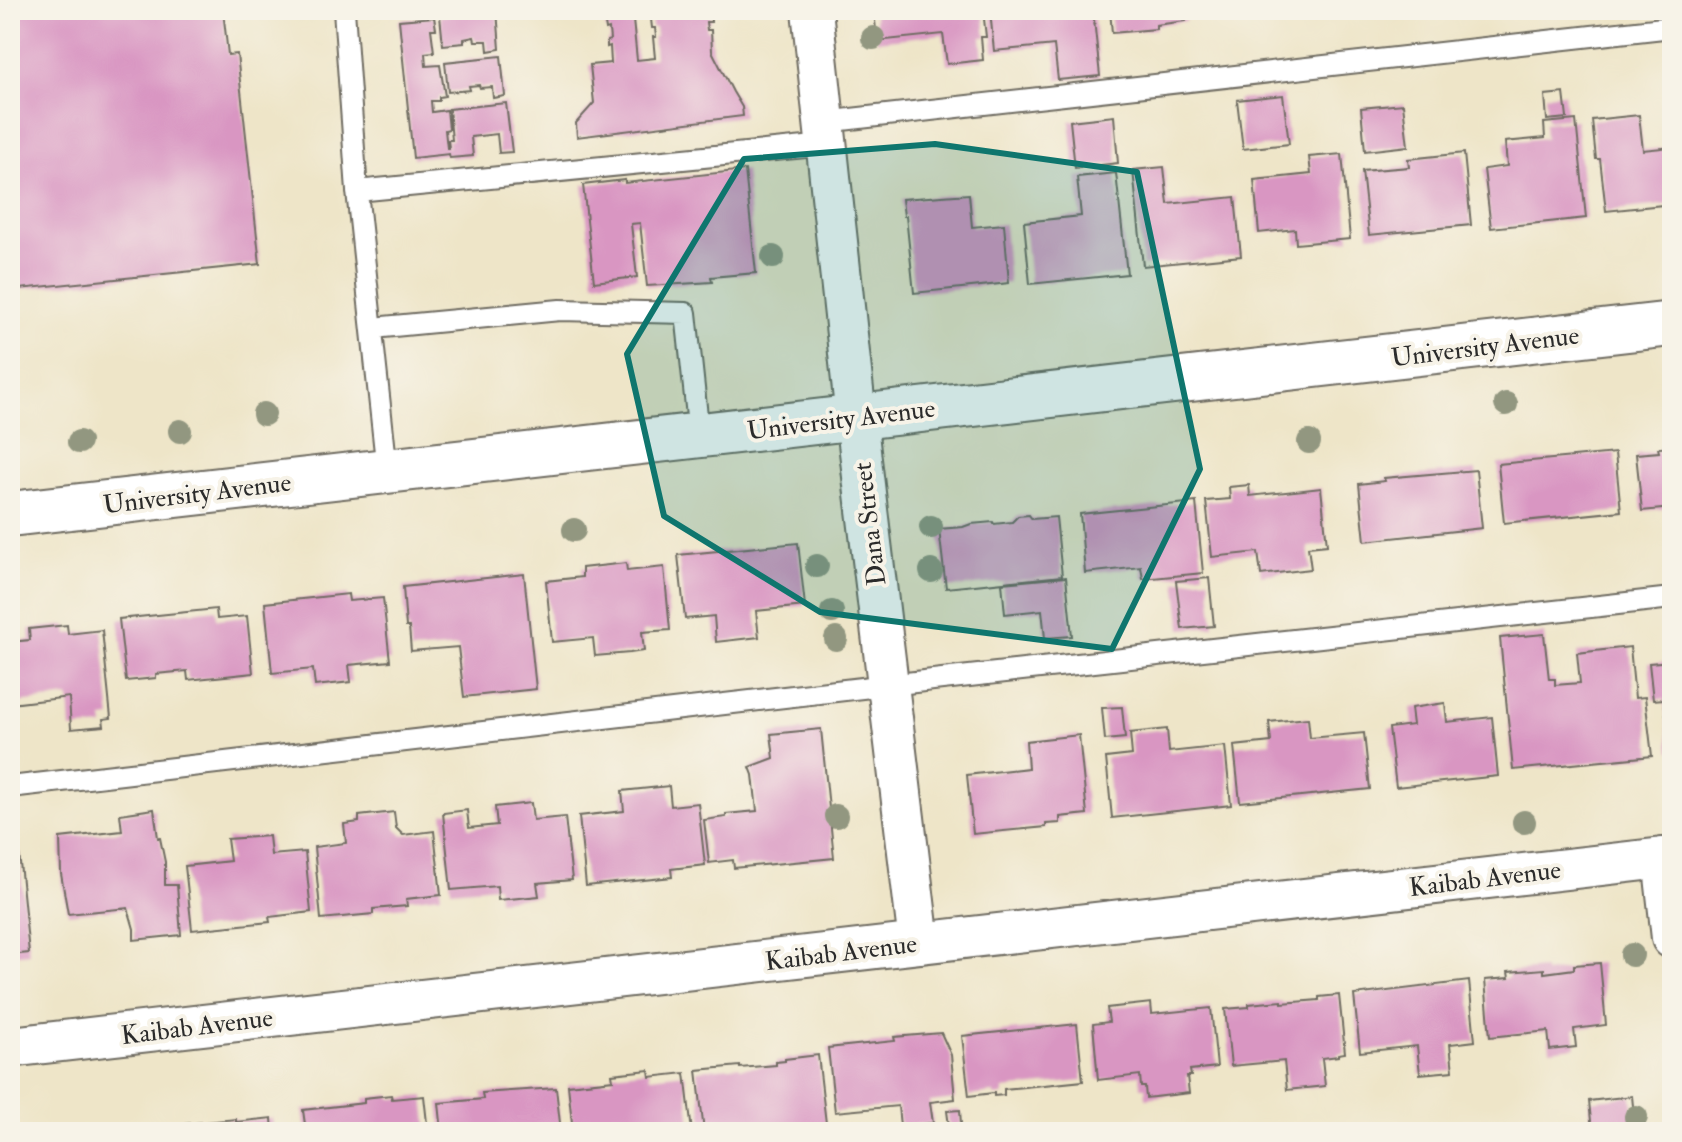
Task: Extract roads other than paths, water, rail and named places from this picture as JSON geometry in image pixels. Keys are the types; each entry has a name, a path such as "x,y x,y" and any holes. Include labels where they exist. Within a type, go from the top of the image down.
{"street":[{"name":"Dana Street","path":"812,10 856,418 919,943"},
{"name":"University Avenue","path":"10,514 1672,324"},
{"name":"Kaibab Avenue","path":"10,1047 1667,857"},
{"path":"1667,857 1672,938"}],"lane":[{"path":"344,10 357,191 387,471"},
{"path":"357,191 1672,27"},
{"path":"373,328 560,310 686,313 699,435"},
{"path":"10,787 1672,598"}]}
